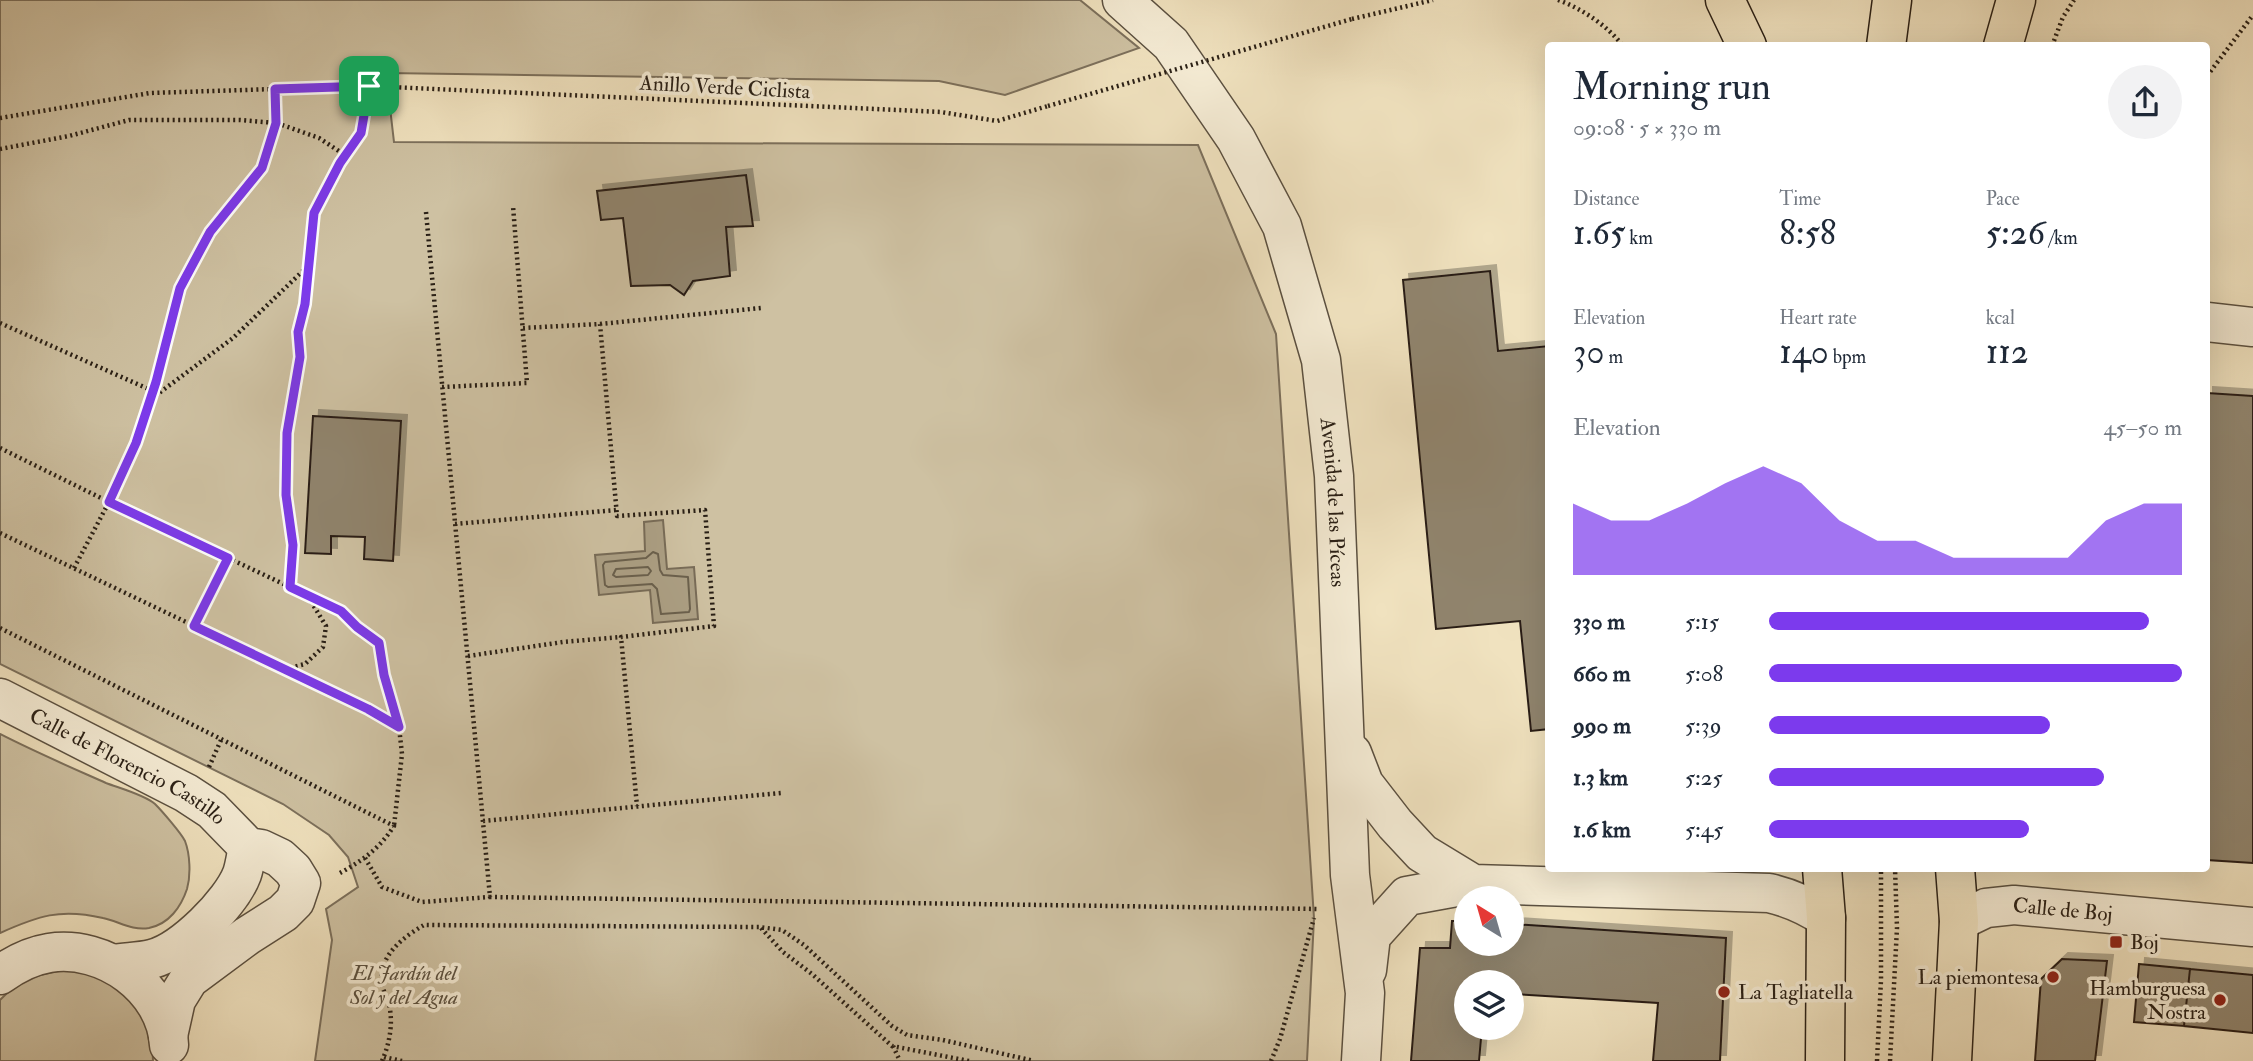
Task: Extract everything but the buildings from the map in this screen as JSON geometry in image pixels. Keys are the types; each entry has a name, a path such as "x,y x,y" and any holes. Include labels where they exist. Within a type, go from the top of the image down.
{"main road":[{"path":"1725,0 1745,42"},
{"path":"1886,42 1892,0"},
{"path":"2004,42 2016,0"},
{"path":"1822,872 1826,918 1825,1061"},
{"path":"1952,1061 1959,920 1955,872"}],"street":[{"name":"Avenida de las Píceas","path":"1122,0 1171,44 1236,139 1282,226 1321,360 1334,476 1350,875 1365,993 1361,1061"},
{"path":"2210,322 2253,327"},
{"name":"Calle de Florencio Castillo","path":"0,698 186,793 212,810 248,847 261,849 280,858 293,870 301,883 295,901 284,913 247,936 189,979 176,1000 169,1048"},
{"path":"1346,738 1364,785 1395,824 1422,853 1473,884"},
{"path":"114,964 153,958 179,945 216,912 232,892 242,874 248,847"},
{"path":"1365,993 1371,936 1408,896 1473,884 1769,893 1799,901 1826,918"},
{"name":"Calle de Boj","path":"1959,920 1986,908 2014,905 2253,928"},
{"path":"2118,915 2207,907 2253,908"},
{"path":"0,975 18,962 50,953 83,953 114,964 139,982 158,1007 169,1048"}],"path":[{"name":"Anillo Verde Ciclista","path":"0,118 150,93 369,86 941,112 997,121 1352,19 1433,0"},
{"path":"1558,0 1577,8 1619,42"},
{"path":"2054,42 2063,17 2074,0"},
{"path":"2210,71 2253,15"},
{"path":"290,587 293,545 286,495 287,433 300,357 298,332 305,304 314,213 345,155 361,133 369,86"},
{"path":"74,568 136,443 153,391 180,288 210,232 262,168 276,123 275,89"},
{"path":"0,149 69,136 129,120 240,120 276,123 319,138 345,155"},
{"path":"442,387 527,383 513,206"},
{"path":"426,212 490,897"},
{"path":"150,399 233,338 308,265"},
{"path":"523,328 600,324 761,308"},
{"path":"0,323 153,391"},
{"path":"468,656 563,642 713,626 705,510 617,516 600,324"},
{"path":"0,448 341,611 379,643 384,675 399,727 402,754 394,826 385,840 365,858 340,873"},
{"path":"455,524 616,510"},
{"path":"0,533 368,709 399,727"},
{"path":"194,626 228,558"},
{"path":"284,669 305,664 323,647 326,626 307,595"},
{"path":"0,628 394,826"},
{"path":"621,637 636,806"},
{"path":"206,774 222,740"},
{"path":"483,821 781,793"},
{"path":"365,858 382,887 422,902 490,897 1323,909"},
{"path":"1877,1061 1881,980 1881,872"},
{"path":"1890,1061 1897,928 1895,872"},
{"path":"1271,1061 1280,1039 1314,918"},
{"path":"402,1061 383,1059 391,1032 389,1004 382,984 383,967 393,948 406,935 424,925 760,927 782,930 804,945 892,1026 907,1035 943,1040 1034,1061"},
{"path":"760,927 783,952 892,1046 900,1061"},
{"path":"892,1046 969,1061"}],"green space":[{"name":"El Jardín del Sol y del Agua","path":"0,0 1080,0 1139,48 1005,95 939,81 386,73 394,142 1198,145 1276,334 1314,918 1307,1061 315,1061 332,940 326,909 358,887 348,857 329,835 283,804 0,664"},
{"path":"0,734 145,798 158,807 183,837 189,858 187,889 178,908 168,919 143,929 88,915 50,915 0,933"},
{"path":"66,970 95,975 121,989 140,1011 152,1038 153,1061 0,1061 0,1000 30,979"}],"water":[{"path":"663,520 667,569 694,567 698,619 653,623 650,590 599,595 595,555 645,551 644,522"}],"place":[{"name":"Boj","path":"2116,942"},
{"name":"La piemontesa","path":"2053,977"},
{"name":"La Tagliatella","path":"1724,992"},
{"name":"Hamburguesa Nostra","path":"2220,1000"}],"route":[{"path":"369,86 361,133 340,163 314,213 305,304 298,332 300,357 287,433 286,495 293,545 290,587 341,611 379,643 384,675 399,727 368,709 194,626 228,558 109,502 136,443 156,382 180,288 210,232 262,168 276,123 275,89 369,86"}]}
